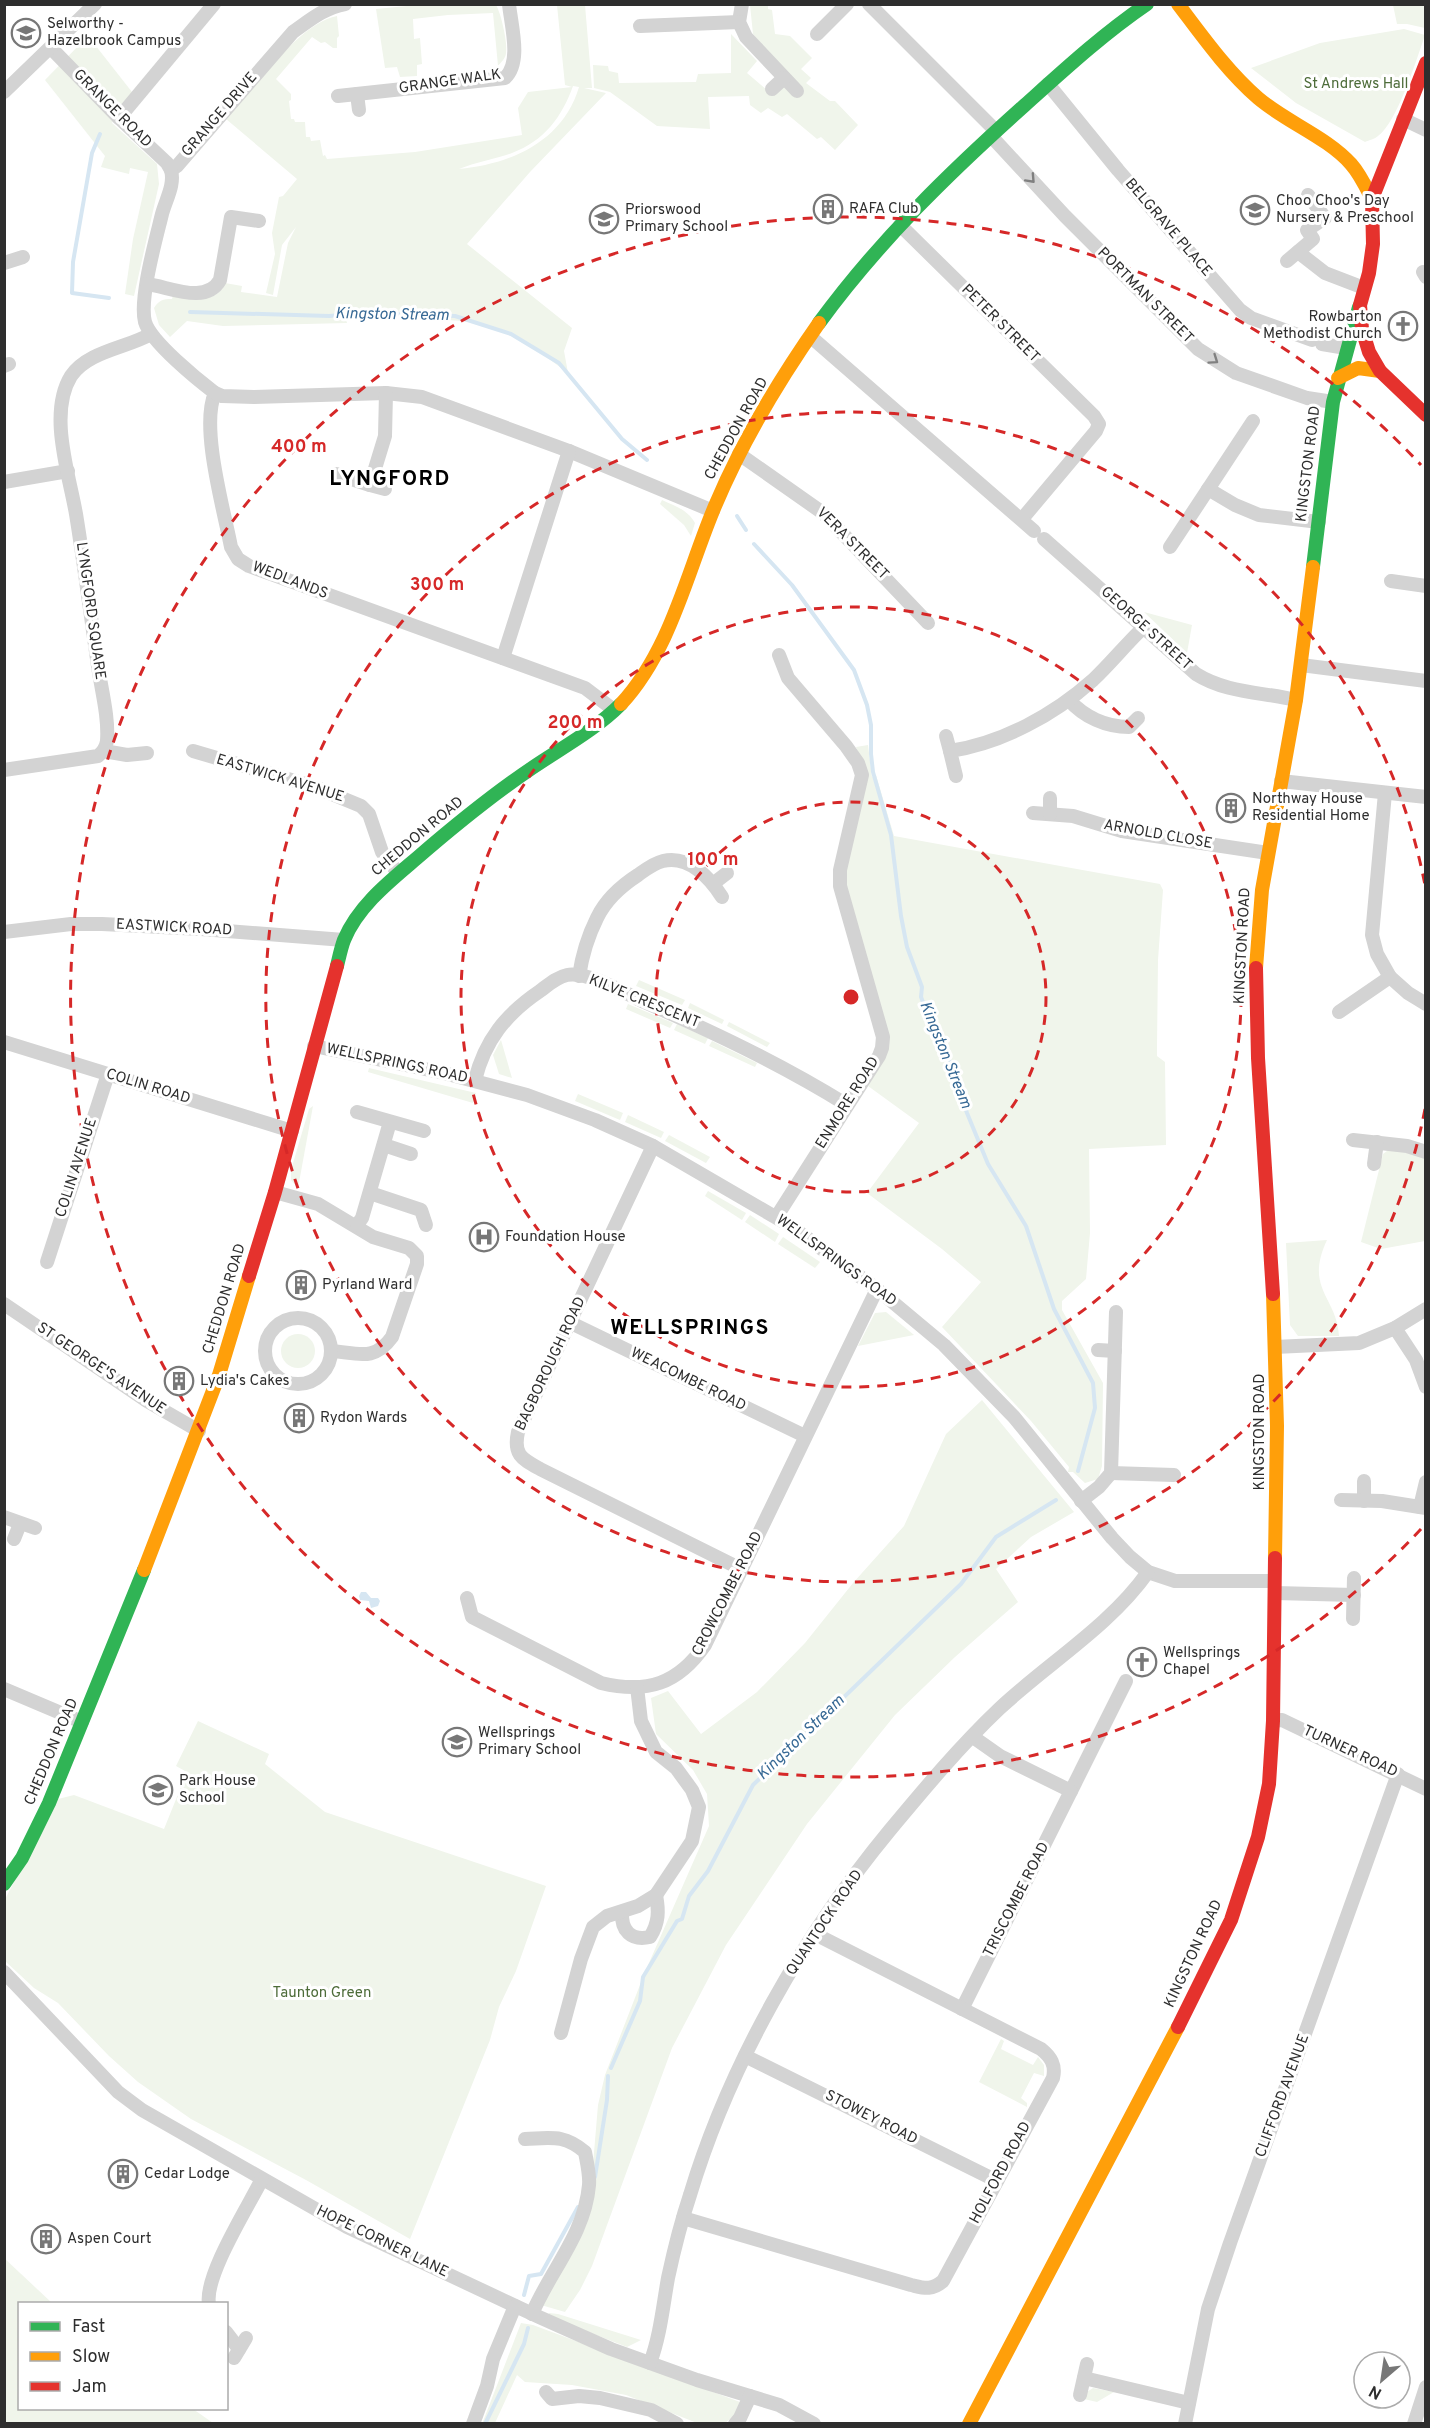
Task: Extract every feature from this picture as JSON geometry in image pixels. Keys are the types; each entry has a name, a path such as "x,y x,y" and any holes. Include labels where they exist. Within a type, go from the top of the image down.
{"street":[{"path":"4,92 95,4"},
{"path":"119,118 214,4"},
{"name":"GRANGE DRIVE","path":"151,334 145,322 143,305 158,232 172,183 171,170 177,166 293,32 312,16 345,4"},
{"name":"GRANGE WALK","path":"338,96 505,78 513,67 514,56 509,4"},
{"path":"742,4 739,22 753,46 797,91"},
{"path":"817,34 847,4"},
{"name":"PORTMAN STREET","path":"869,4 994,133 1065,216 1198,349 1222,366 1245,377 1307,398 1333,402"},
{"name":"CHEDDON ROAD","path":"4,1884 35,1834 199,1431 222,1365 275,1192 344,940 365,906 398,873 509,783 586,734 633,690 650,666 666,632 713,511 739,453 811,337 872,255 994,133 1047,84 1087,49 1146,4"},
{"path":"1178,4 1223,64 1270,109 1362,162 1364,179 1372,199"},
{"path":"640,26 739,22"},
{"name":"GRANGE ROAD","path":"51,48 119,118 167,163 171,170"},
{"name":"KINGSTON ROAD","path":"969,2424 1173,2039 1231,1920 1262,1819 1269,1784 1274,1720 1277,1426 1272,1255 1258,1058 1255,976 1262,890 1296,700 1333,402 1346,348 1360,305 1373,244 1372,199 1416,92 1425,63"},
{"path":"772,89 784,78"},
{"name":"BELGRAVE PLACE","path":"1047,84 1118,170 1240,310 1251,318 1317,342 1346,348"},
{"path":"357,94 359,110"},
{"path":"1403,119 1425,130"},
{"name":"KINGSTON ROAD","path":"1362,162 1388,144 1403,119"},
{"path":"1308,195 1325,218 1307,230 1313,239 1293,256 1326,273 1364,288"},
{"path":"147,284 190,292 210,291 220,280 231,217 259,221"},
{"name":"PETER STREET","path":"900,225 1094,416 1099,424 1096,431 1022,519"},
{"path":"4,263 23,257"},
{"path":"1360,305 1362,329 1369,352 1380,371 1425,415"},
{"path":"151,334 185,368 215,393 222,396 386,393 422,397 568,452 713,511"},
{"name":"LYNGFORD SQUARE","path":"104,751 107,733 59,417 61,400 72,375 91,359 151,334"},
{"name":"GEORGE STREET","path":"811,337 1022,519 1177,659 1206,680 1246,692 1296,700"},
{"path":"1338,378 1354,368 1365,366 1380,371"},
{"name":"WEDLANDS","path":"215,393 209,415 211,435 231,547 238,559 249,566 585,688 614,710"},
{"path":"370,485 385,436 386,393"},
{"path":"1170,547 1253,421"},
{"path":"503,658 568,452"},
{"name":"VERA STREET","path":"739,453 823,513 927,623"},
{"path":"4,482 68,471"},
{"path":"336,474 385,489"},
{"path":"1208,489 1235,505 1259,514 1319,522"},
{"path":"1391,581 1425,586"},
{"path":"950,751 966,749 1003,735 1070,700 1144,627"},
{"name":"ENMORE ROAD","path":"777,1216 879,1056 883,1037 840,886 840,870 862,775 858,763 846,746 788,678 779,655"},
{"path":"1301,665 1425,681"},
{"path":"1070,700 1080,712 1118,727 1129,727 1138,718"},
{"path":"946,736 956,776"},
{"path":"4,770 98,756 104,751 127,755 147,753"},
{"name":"EASTWICK AVENUE","path":"193,751 315,787 361,806 369,814 382,852 398,873"},
{"path":"1281,781 1425,797"},
{"path":"1385,793 1372,913 1372,935 1377,954 1390,977 1425,1004"},
{"path":"1050,798 1050,814"},
{"name":"ARNOLD CLOSE","path":"1033,813 1073,816 1146,836 1268,853"},
{"path":"579,976 582,959 597,917 621,885 663,861 679,862 695,867 714,883 722,897"},
{"path":"714,883 727,873"},
{"name":"EASTWICK ROAD","path":"4,932 71,924 102,924 344,940"},
{"name":"KILVE CRESCENT","path":"475,1080 482,1057 504,1019 522,1003 557,979 568,975 579,976 610,986 697,1023 810,1082 847,1105"},
{"path":"1339,1012 1390,977"},
{"name":"COLIN ROAD","path":"4,1042 292,1131"},
{"name":"WELLSPRINGS ROAD","path":"314,1046 475,1080 537,1098 595,1120 653,1146 777,1216 878,1289 944,1345 1014,1417 1081,1501 1130,1557 1148,1572 1175,1581 1275,1587 1354,1595"},
{"name":"COLIN AVENUE","path":"47,1262 108,1074"},
{"path":"357,1112 424,1131"},
{"path":"357,1225 370,1193 390,1122"},
{"path":"1353,1140 1407,1146 1425,1152"},
{"path":"1374,1164 1377,1142"},
{"path":"384,1145 411,1154"},
{"name":"BAGBOROUGH ROAD","path":"653,1146 518,1432 517,1449 521,1458 741,1569"},
{"path":"275,1192 318,1203 373,1237 415,1252 417,1264 392,1337 386,1346 366,1355 332,1351"},
{"path":"370,1193 421,1210 426,1225"},
{"name":"CROWCOMBE ROAD","path":"467,1598 472,1617 602,1683 621,1687 638,1687 669,1681 687,1669 705,1645 878,1289"},
{"name":"ST GEORGE'S AVENUE","path":"4,1304 147,1401 199,1431"},
{"path":"1275,1347 1359,1343 1395,1328 1425,1309"},
{"path":"1081,1501 1099,1487 1111,1473 1116,1312"},
{"path":"298,1317 318,1324 330,1341 332,1351 324,1372 315,1380 304,1383 282,1380 267,1362 265,1351 266,1341 278,1324 298,1317"},
{"name":"WEACOMBE ROAD","path":"570,1323 805,1437"},
{"path":"1395,1328 1416,1360 1425,1387"},
{"path":"1098,1350 1115,1351"},
{"path":"1111,1473 1174,1475"},
{"path":"1364,1481 1364,1501"},
{"path":"1341,1500 1382,1501 1423,1507 1425,1482"},
{"path":"4,1517 35,1528"},
{"path":"14,1539 20,1524"},
{"name":"QUANTOCK ROAD","path":"650,2363 683,2218 708,2143 745,2056 815,1934 888,1832 946,1764 1000,1708 1107,1618 1131,1594 1148,1572"},
{"path":"1353,1619 1354,1578"},
{"name":"TRISCOMBE ROAD","path":"962,2009 1126,1681"},
{"path":"561,2033 581,1959 593,1927 607,1916 638,1906 656,1895 692,1841 699,1807 692,1791 676,1768 656,1752 641,1721 638,1687"},
{"path":"4,1689 82,1722"},
{"name":"TURNER ROAD","path":"1274,1720 1282,1720 1425,1789"},
{"path":"973,1737 1000,1756 1071,1791"},
{"name":"CLIFFORD AVENUE","path":"1185,2424 1208,2309 1398,1774"},
{"path":"622,1912 627,1932 640,1939 650,1937 656,1928 659,1916 656,1895"},
{"name":"HOLFORD ROAD","path":"683,2218 911,2285 926,2289 935,2288 943,2282 1053,2078 1052,2059 1041,2049 815,1934"},
{"name":"HOPE CORNER LANE","path":"4,1972 118,2092 142,2110 347,2227 611,2349 697,2380 778,2405 814,2424"},
{"name":"STOWEY ROAD","path":"745,2056 998,2181"},
{"path":"525,2139 572,2140 585,2152 590,2184 582,2216 562,2260 532,2314"},
{"path":"209,2302 208,2292 214,2271 262,2179"},
{"path":"473,2424 488,2386 493,2359 515,2306"},
{"path":"228,2334 240,2349"},
{"path":"1080,2395 1087,2364"},
{"path":"1084,2378 1189,2403"},
{"path":"1414,2424 1425,2386"},
{"path":"549,2399 579,2396 600,2398 651,2410 677,2424"},
{"path":"735,2424 750,2396"}],"green space":[{"path":"417,5 496,5 505,36 506,55 498,66 493,13 413,19 414,39 420,38 422,64 417,65 417,76 400,77 397,67 385,68 376,9"},
{"path":"557,5 585,5 592,88 584,88 606,93 530,172 467,244 572,328 564,351 568,373 522,339 478,322 352,314 346,318 347,323 223,326 187,321 170,337 159,325 154,308 162,300 172,299 173,295 195,298 210,297 221,290 225,283 242,286 241,292 277,297 288,243 296,227 282,245 273,295 266,293 275,254 272,233 279,197 283,196 297,179 226,119 277,59 292,44 323,21 337,16 339,36 337,48 325,42 321,43 312,37 276,79 291,94 289,101 291,119 295,122 305,122 306,137 310,137 311,141 320,140 323,156 325,155 327,159 415,152 522,135 518,108 528,92 572,87 565,85","holes":["573,86 579,87 561,122 533,146 498,162 459,169 512,153 533,142 557,118"]},
{"path":"750,5 768,5 768,9 772,10 775,34 790,36 812,58 801,69 811,78 806,83 830,101 835,101 858,125 835,150 821,137 817,139 787,114 782,117 768,108 761,113 750,105 749,96 708,97 710,129 657,126 610,92 594,88 593,65 608,66 609,71 618,73 619,83 696,82 698,74 731,73 731,34 757,61 747,73 773,95 786,73 753,34"},
{"path":"1393,5 1425,5 1425,28 1397,24"},
{"name":"St Andrews Hall","path":"1404,29 1425,35 1417,59 1392,118 1378,136 1365,142 1296,103 1251,68 1320,43"},
{"path":"88,36 132,92 112,123 157,164 159,184 134,296 125,294 133,239 148,172 130,168 129,174 101,167 105,156 45,80"},
{"path":"662,500 689,515 695,523 691,536 684,525 660,504"},
{"path":"1144,612 1192,625 1187,653"},
{"path":"868,745 872,777 876,775 894,836 1160,884 1163,890 1158,960 1157,1056 1165,1062 1166,1145 1089,1149 1090,1233 1086,1279 1062,1301 1062,1310 1103,1383 1102,1466 1098,1479 1085,1483 1073,1472 1068,1472 1069,1467 1031,1421 942,1327 981,1282 942,1249 867,1193 919,1123 868,1086 885,1057 847,895 845,870 865,773 856,747"},
{"path":"639,980 685,1000 682,1005 636,986"},
{"path":"690,1003 724,1020 722,1024 688,1008"},
{"path":"628,1004 673,1023 670,1028 626,1009"},
{"path":"729,1022 770,1043 767,1047 727,1026"},
{"path":"677,1024 708,1038 705,1044 674,1030"},
{"path":"501,1040 512,1078 499,1074 493,1055"},
{"path":"712,1041 757,1063 755,1067 709,1046"},
{"path":"369,1068 476,1093 473,1103 368,1072"},
{"path":"578,1094 623,1113 620,1120 575,1101"},
{"path":"313,1106 298,1188 291,1180 291,1170 309,1109"},
{"path":"628,1115 664,1132 661,1138 625,1122"},
{"path":"669,1135 710,1157 706,1163 665,1141"},
{"path":"1396,1150 1425,1157 1425,1241 1381,1249 1361,1242 1383,1154"},
{"path":"708,1191 746,1213 742,1220 705,1196"},
{"path":"750,1215 779,1234 775,1242 745,1222"},
{"path":"783,1237 820,1262 815,1268 778,1244"},
{"path":"1327,1240 1321,1257 1320,1282 1333,1311 1339,1336 1298,1336 1290,1325 1286,1243"},
{"path":"886,1312 914,1335 858,1346 875,1313"},
{"path":"298,1334 310,1339 315,1351 310,1363 298,1368 286,1363 281,1351 286,1339"},
{"path":"982,1400 1074,1512 1031,1537 996,1569 1018,1602 955,1657 895,1715 807,1824 726,1945 672,2048 592,2266 580,2290 565,2312 541,2305 589,2212 598,2105 605,2075 645,1972 709,1826 707,1794 693,1770 656,1734 651,1698 668,1691 701,1734 757,1692 805,1643 853,1583 904,1526 946,1434"},
{"name":"Taunton Green","path":"198,1721 269,1754 265,1764 325,1812 546,1886 516,1971 499,2007 490,2040 410,2239 191,2119 138,2082 109,2056 58,2003 34,1988 5,1961 4,1901 58,1799 74,1795 164,1829 185,1777 185,1771 176,1766"},
{"path":"1001,2039 1004,2041 1001,2049 1033,2065 1038,2057 1044,2065 1044,2076 1034,2073 1021,2098 1027,2103 1027,2107 979,2082"},
{"path":"4,2258 51,2302 18,2302 18,2410 194,2410 213,2423 5,2423"},
{"path":"549,2313 641,2340 627,2347 555,2319 548,2315"},
{"path":"521,2323 533,2325 740,2402 734,2416 725,2423 697,2423 626,2395 572,2385 525,2382 517,2375 495,2423 482,2424"},
{"path":"1093,2388 1114,2392 1097,2402 1084,2399 1087,2392"}],"water":[{"path":"361,1592 366,1592 371,1598 378,1598 380,1601 378,1606 371,1608 369,1601 360,1600"}],"waterway":[{"name":"Kingston Stream","path":"100,134 92,153 73,262 72,293 109,298"},
{"name":"Kingston Stream","path":"190,312 329,316 366,313 455,316 511,334 559,363 622,439 647,460"},
{"name":"Kingston Stream","path":"737,516 746,530"},
{"name":"Kingston Stream","path":"754,544 792,585 854,670 867,705 871,725 873,772 891,835 901,916 907,947 922,987 921,997 934,1030 944,1045 967,1113 988,1164 1026,1226 1054,1309 1093,1383 1095,1408 1078,1471"},
{"name":"Kingston Stream","path":"611,2068 640,2001 643,1977 677,1921 682,1919 689,1896 708,1871 753,1785 961,1584 996,1537 1056,1500"},
{"name":"Kingston Stream","path":"595,2177 607,2100 608,2076"},
{"name":"Kingston Stream","path":"524,2295 529,2276 541,2274 578,2207"},
{"name":"Kingston Stream","path":"485,2424 524,2344 528,2328"}],"traffic: fast":[{"path":"819,323 866,264 942,182 1069,66 1147,4"},
{"path":"1313,567 1333,402 1359,307"},
{"path":"337,966 350,928 366,905 386,885 488,800 590,730 621,704"},
{"path":"4,1884 22,1858 49,1803 144,1570"}],"traffic: slow":[{"path":"1178,4 1236,77 1269,107 1341,154 1357,172 1372,199"},
{"path":"621,704 653,660 665,635 715,506 737,458 776,389 819,323"},
{"path":"1338,378 1358,368 1380,371"},
{"path":"1256,968 1262,890 1296,700 1313,567"},
{"path":"144,1570 219,1375 249,1276"},
{"path":"1273,1294 1277,1426 1275,1558"},
{"path":"969,2424 1178,2027"}],"traffic: jam":[{"path":"1426,63 1372,199 1373,244 1369,273 1360,305 1362,329 1369,352 1380,371 1426,415"},
{"path":"249,1276 275,1192 337,966"},
{"path":"1256,968 1258,1058 1273,1294"},
{"path":"1178,2027 1231,1920 1258,1837 1269,1784 1273,1721 1275,1558"}],"place":[{"name":"Selworthy - Hazelbrook Campus","path":"26,33"},
{"name":"RAFA Club","path":"828,209"},
{"name":"Choo Choo's Day Nursery & Preschool","path":"1255,210"},
{"name":"Priorswood Primary School","path":"604,219"},
{"name":"Rowbarton Methodist Church","path":"1403,326"},
{"name":"Northway House Residential Home","path":"1231,808"},
{"name":"Foundation House","path":"484,1237"},
{"name":"Pyrland Ward","path":"301,1285"},
{"name":"Lydia's Cakes","path":"179,1381"},
{"name":"Rydon Wards","path":"299,1418"},
{"name":"Wellsprings Chapel","path":"1142,1662"},
{"name":"Wellsprings Primary School","path":"457,1742"},
{"name":"Park House School","path":"158,1790"},
{"name":"Cedar Lodge","path":"123,2174"},
{"name":"Aspen Court","path":"46,2239"}],"district":[{"name":"LYNGFORD","path":"390,479"},
{"name":"WELLSPRINGS","path":"690,1328"}]}
